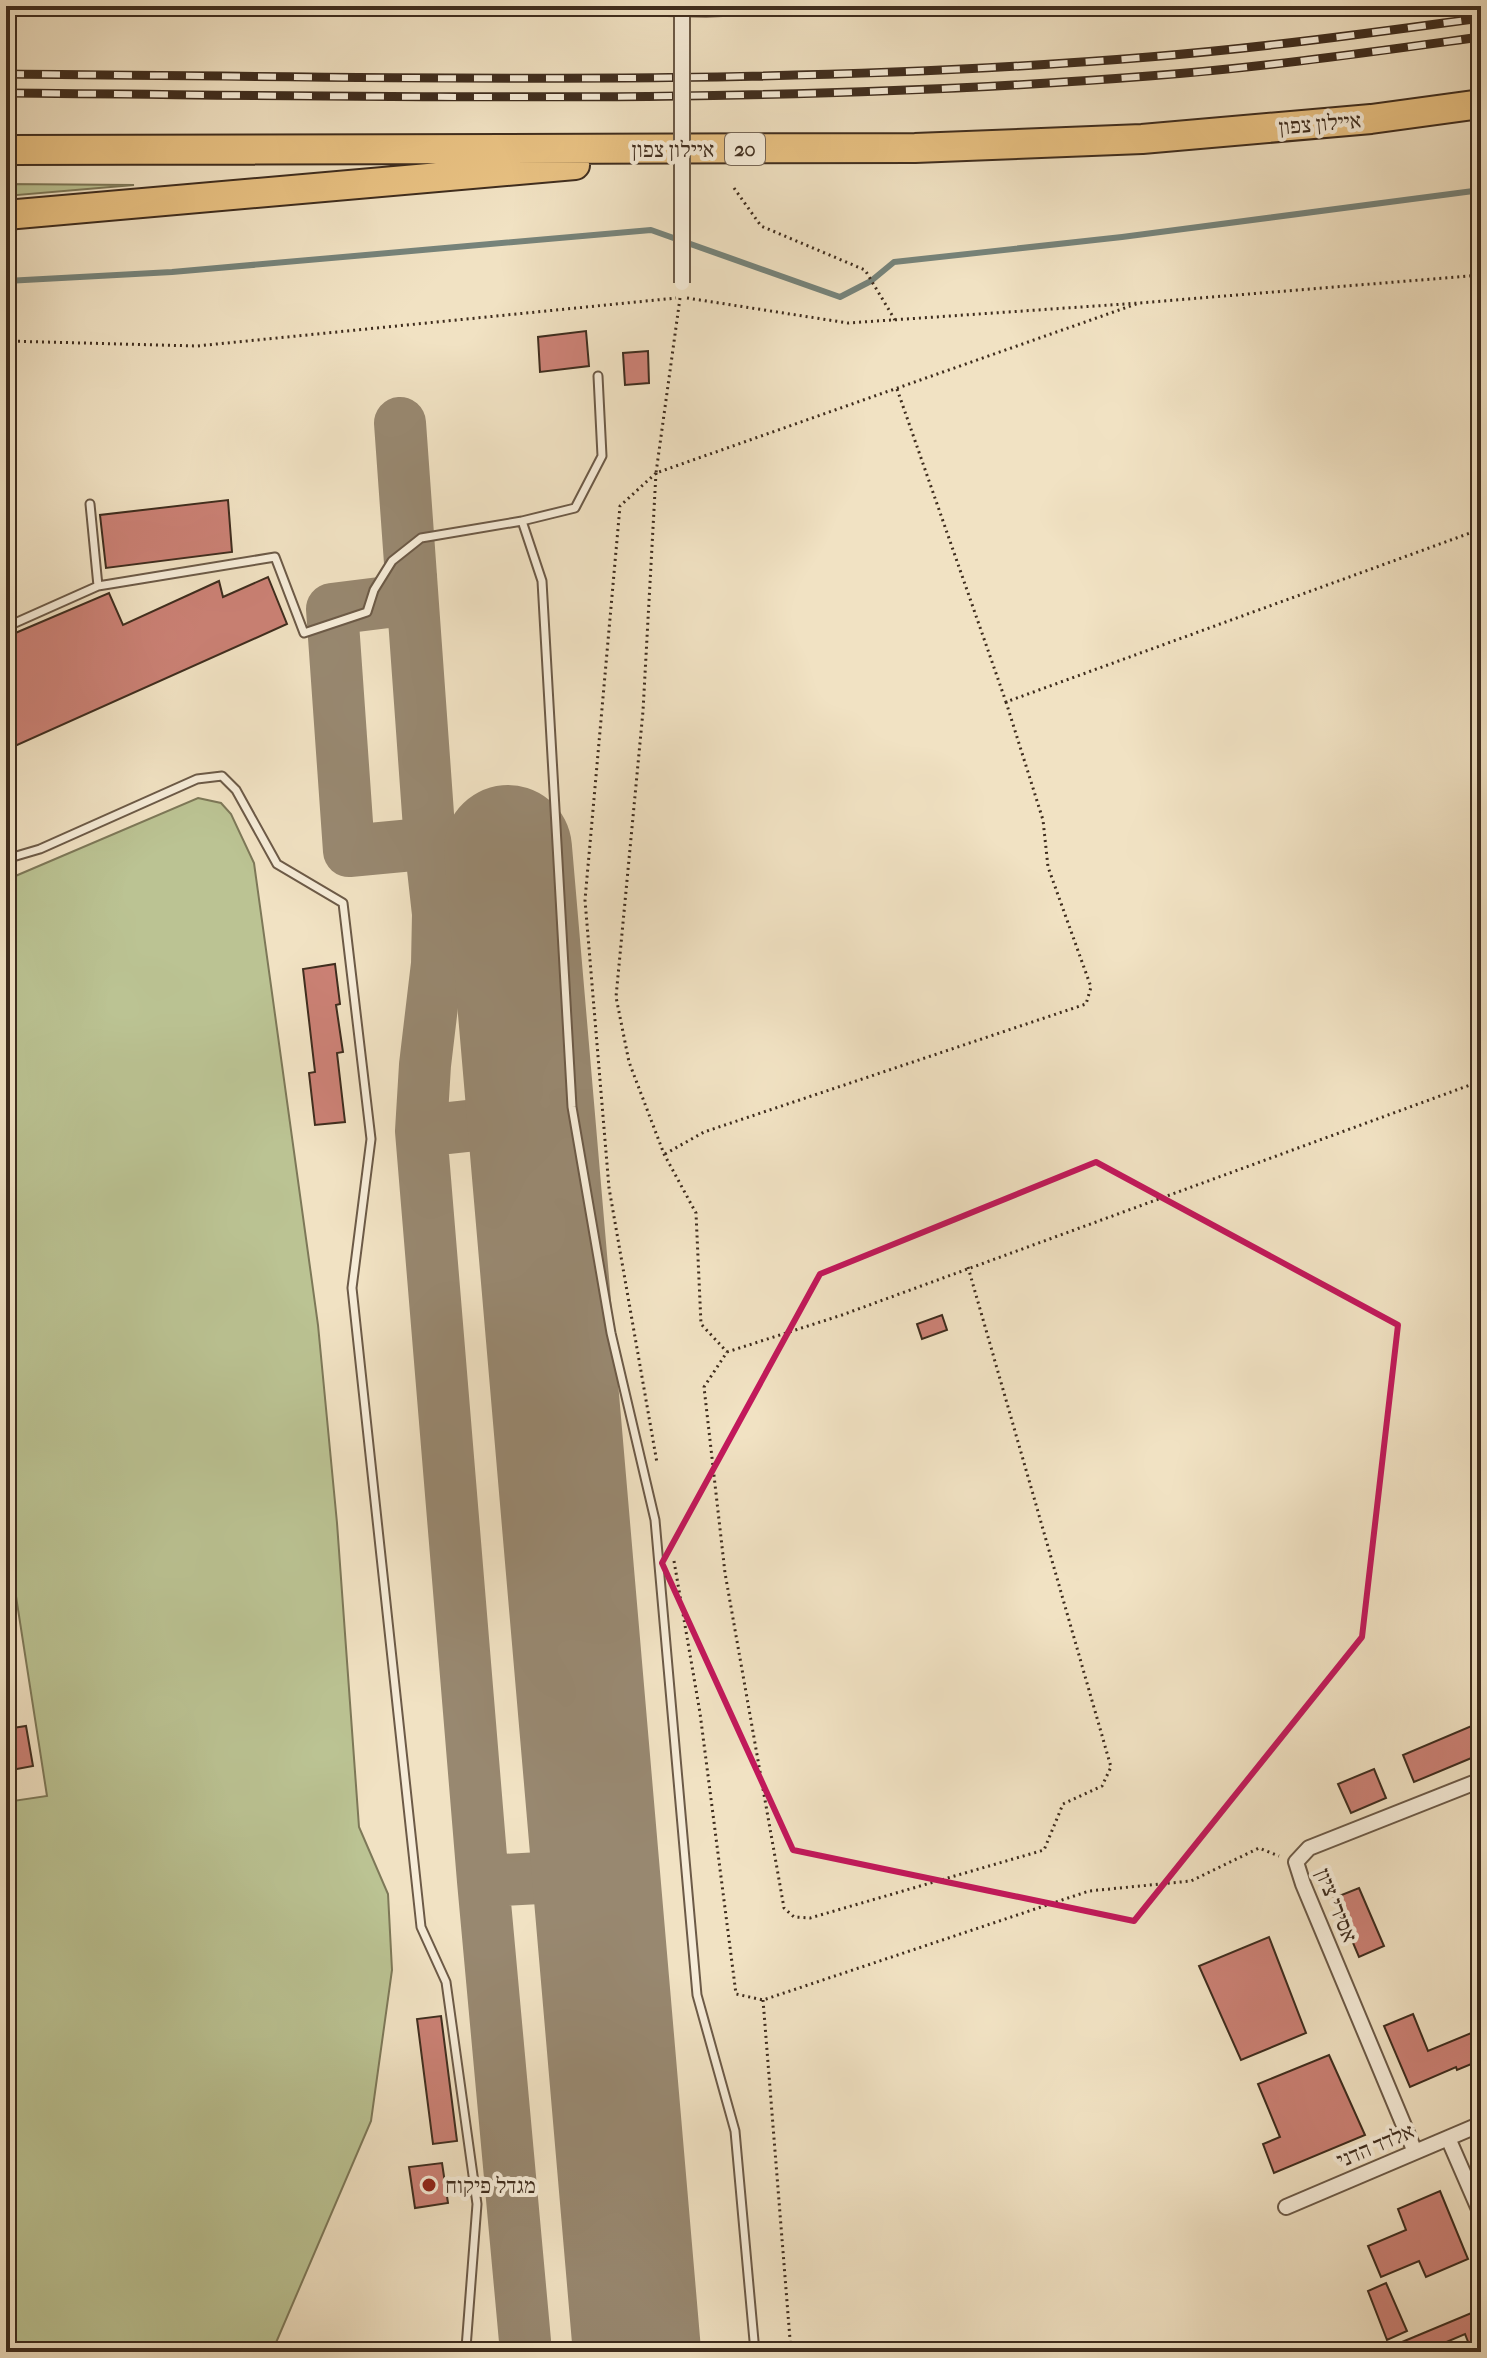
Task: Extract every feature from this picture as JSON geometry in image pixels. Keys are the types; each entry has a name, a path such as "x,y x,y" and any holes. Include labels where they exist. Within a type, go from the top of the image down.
{"highway":[{"name":"איילון צפון","path":"6,150 915,148 1142,139 1371,119 1481,104"},
{"path":"6,215 768,149"}],"street":[{"path":"681,290 682,6"},
{"name":"אסירי ציון","path":"1415,2152 1296,1862 1309,1848 1481,1780"},
{"name":"אלדד הדני","path":"1286,2207 1481,2124"},
{"path":"1448,2138 1481,2214"}],"lane":[{"path":"6,627 98,586 275,557 304,633 367,612 374,590 392,561 421,538 522,521 575,508 602,456 598,376"},
{"path":"90,504 98,586"},
{"path":"522,521 542,581 572,1107 611,1333 655,1520 697,1995 735,2131 755,2352"},
{"path":"6,859 40,849 197,779 222,776 236,790 277,864 343,903 371,1139 352,1288 365,1426 421,1927 446,1982 477,2204 466,2348 463,2352"}],"path":[{"path":"734,188 761,226 865,270 895,320"},
{"path":"6,341 197,346 681,290 848,323 1481,275"},
{"path":"681,290 656,473 643,711 616,997 629,1062 664,1154 696,1213 701,1324 727,1352"},
{"path":"657,1466 609,1188 585,900 620,506 656,473 1139,303"},
{"path":"664,1154 704,1132 1086,1004 1091,987 1048,867 1043,820 1006,702 897,388"},
{"path":"1006,702 1481,529"},
{"path":"968,1267 1111,1767 1102,1786 1063,1804 1044,1850 810,1918 794,1917 784,1908 725,1573 704,1387 727,1352 842,1315 968,1267 1481,1081"},
{"path":"673,1559 700,1713 736,1994 763,2000 1089,1891 1191,1881 1259,1848 1296,1862"},
{"path":"763,2000 791,2352"}],"highlighted area":[{"path":"1096,1162 1398,1325 1362,1637 1134,1921 793,1850 662,1563 820,1274"}],"green space":[{"path":"6,184 134,185 6,196"},
{"path":"198,798 221,803 231,814 254,863 318,1325 337,1523 359,1827 388,1894 392,1970 371,2121 272,2352 6,2352 6,1802 47,1796 6,1532 6,880"}],"building":[{"path":"586,331 589,366 540,372 538,337"},
{"path":"648,351 649,383 625,385 623,353"},
{"path":"228,500 232,552 106,568 100,515"},
{"path":"268,577 287,624 6,750 6,637 109,593 123,625 219,581 223,597"},
{"path":"335,964 340,1004 336,1005 343,1052 337,1053 345,1122 315,1125 309,1073 315,1072 303,969"},
{"path":"942,1315 947,1330 922,1339 917,1324"},
{"path":"1481,1722 1481,1754 1414,1782 1403,1755"},
{"path":"26,1726 33,1766 6,1771 6,1729"},
{"path":"1374,1769 1386,1798 1351,1813 1338,1784"},
{"path":"1359,1888 1384,1946 1359,1957 1334,1898"},
{"path":"1269,1937 1306,2033 1241,2060 1199,1966"},
{"path":"1413,2014 1428,2051 1481,2029 1481,2060 1410,2087 1384,2026"},
{"path":"441,2016 457,2141 433,2144 417,2019"},
{"path":"1329,2055 1365,2135 1274,2173 1263,2144 1280,2137 1258,2084"},
{"name":"מגדל פיקוח","path":"442,2163 448,2203 415,2208 409,2167"},
{"path":"1440,2191 1468,2259 1426,2277 1419,2261 1381,2277 1368,2246 1406,2230 1398,2209"},
{"path":"1386,2283 1407,2331 1387,2340 1368,2291"},
{"path":"1481,2309 1481,2352 1472,2352 1465,2334 1423,2352 1378,2352"}],"waterway":[{"path":"6,281 172,272 651,230 840,297 871,281 894,262 1122,237 1481,190"}],"taxiway":[{"path":"400,423 430,842 438,914 437,964 421,1131 483,1881 526,2352"},
{"path":"411,575 412,599 332,609 349,851 455,841 508,849"},
{"path":"421,1131 531,1119"},
{"path":"483,1881 596,1875"}],"runway":[{"path":"508,849 637,2352"}],"railway":[{"path":"6,7 173,6 706,13 935,6"},
{"path":"6,74 578,78 864,73 1149,57 1315,40 1481,18"},
{"path":"6,93 578,97 864,92 1191,73 1481,37"}],"place":[{"name":"מגדל פיקוח","path":"429,2185"}]}
